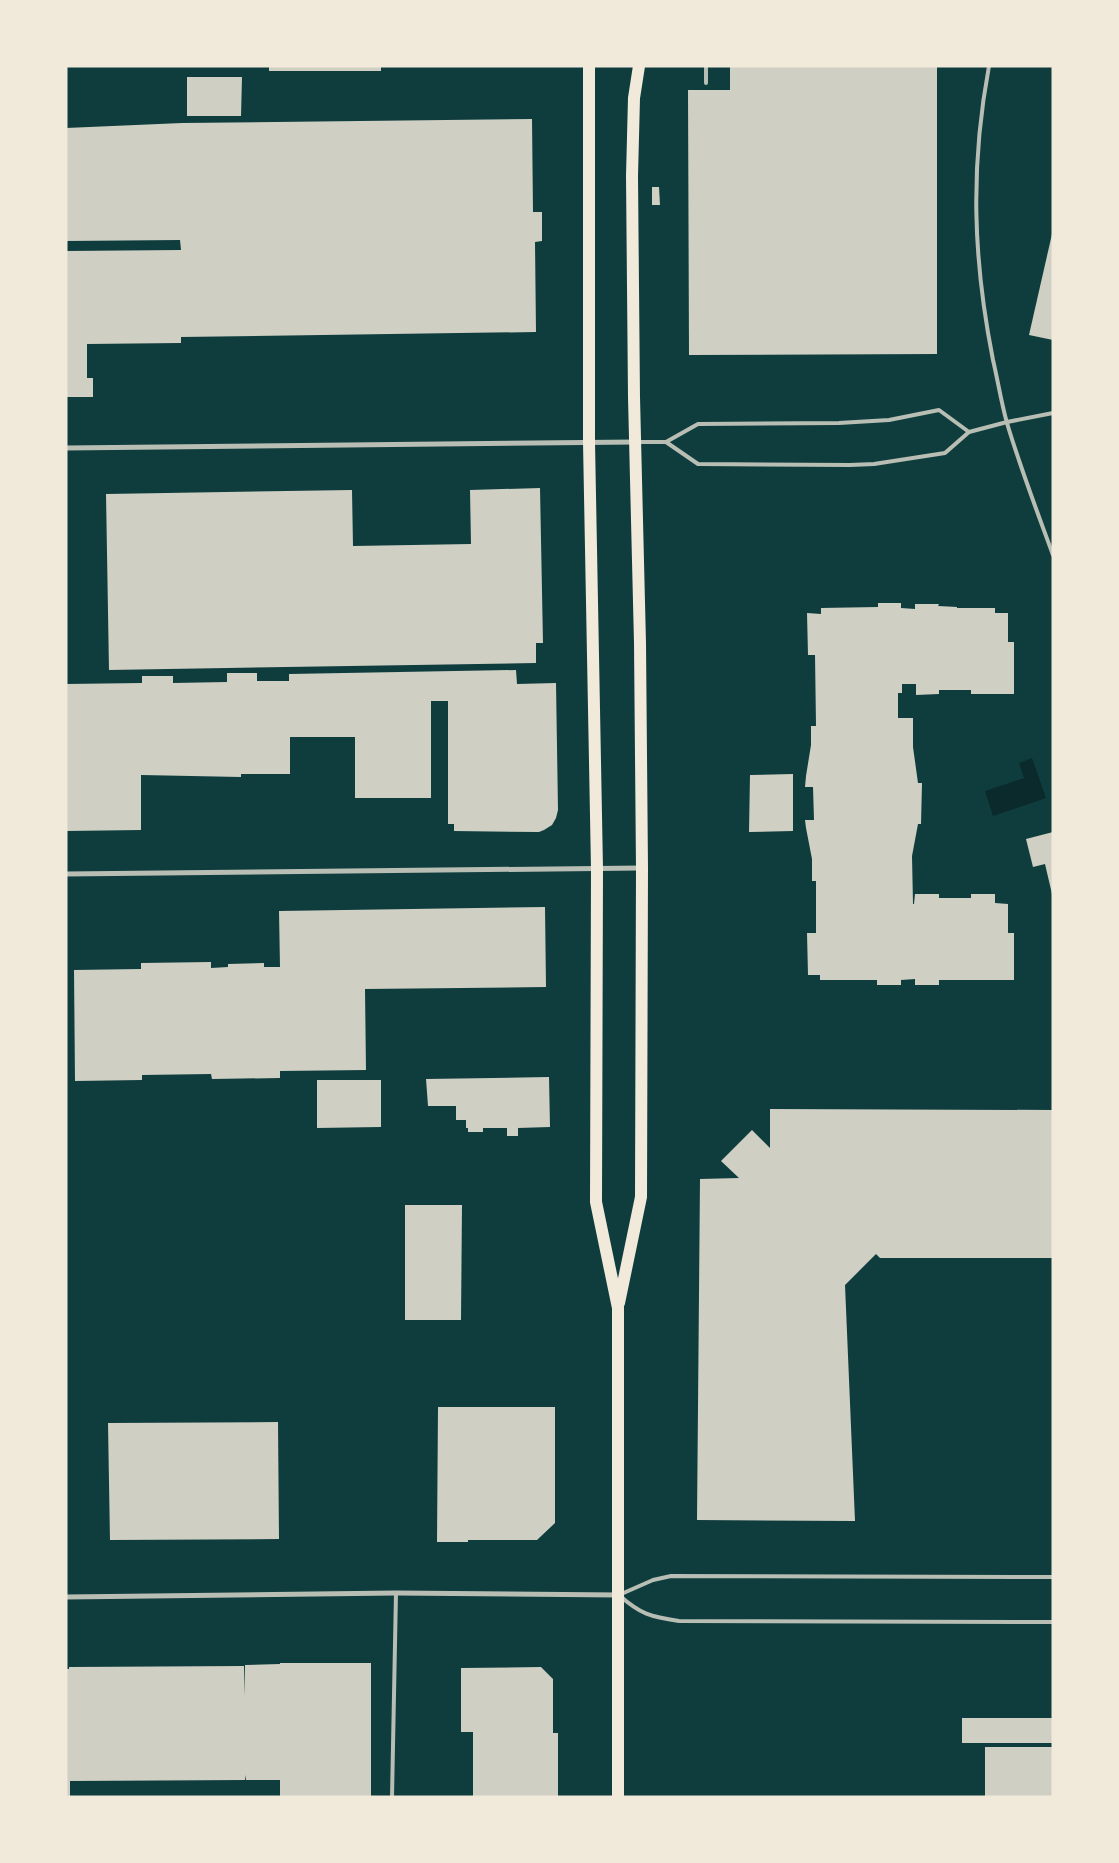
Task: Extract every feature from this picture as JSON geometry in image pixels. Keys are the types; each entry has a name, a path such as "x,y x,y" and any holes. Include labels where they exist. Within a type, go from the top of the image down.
{"main road":[{"path":"589,66 589,442 597,869 596,1202 618,1308 618,1797"},
{"path":"618,1308 642,1197 640,643 635,442 632,176 634,98 639,66"}],"street":[{"path":"66,448 635,442"},
{"path":"66,874 642,868"},
{"path":"66,1597 396,1593 619,1595"}],"lane":[{"path":"706,66 706,83"},
{"path":"988,66 981,114 976,173 976,218 983,299 997,381 1007,422 1053,555"},
{"path":"635,442 666,442 698,424 889,420 939,410 969,432"},
{"path":"666,442 698,464 850,465 889,462 945,453 969,432 1053,413"},
{"path":"1053,1577 671,1576 653,1580 619,1595 634,1608 648,1615 679,1621 1053,1622"},
{"path":"392,1797 396,1593"}],"water":[{"path":"1032,758 1046,798 993,816 985,791 1024,778 1019,763"}],"building":[{"path":"269,66 381,66 381,71 269,71"},
{"path":"730,66 937,66 937,354 689,355 688,90 730,90"},
{"path":"187,77 242,77 241,116 187,116"},
{"path":"532,119 533,212 542,212 542,241 535,242 536,332 181,337 181,343 87,344 87,378 93,378 93,397 66,397 66,251 181,250 180,240 66,241 66,128 182,123"},
{"path":"652,187 659,187 660,205 652,205"},
{"path":"1053,234 1053,340 1029,335"},
{"path":"540,488 543,643 536,643 536,663 109,670 106,494 352,490 353,546 471,544 470,490"},
{"path":"878,603 901,603 901,608 915,609 915,604 939,604 938,606 957,608 995,608 995,613 1008,613 1008,642 1014,642 1014,694 971,694 971,690 939,690 939,694 916,695 916,684 902,684 902,693 898,693 898,718 913,718 913,747 918,783 922,783 921,824 918,824 912,856 913,904 915,894 939,894 939,898 971,898 971,894 995,894 995,903 1008,904 1008,933 1014,933 1014,980 939,980 939,985 915,985 915,979 901,980 901,985 877,985 877,980 820,980 820,975 808,975 807,933 816,933 816,881 812,881 812,859 805,820 814,820 813,787 805,787 811,745 811,726 816,726 815,655 808,655 807,613 821,614 821,608 878,607"},
{"path":"516,670 517,684 556,683 558,810 552,825 539,832 454,831 454,824 448,824 448,701 431,701 431,798 355,798 355,737 290,737 290,774 241,774 241,777 141,775 141,830 66,831 66,684 142,683 142,676 173,676 173,683 227,682 227,673 257,673 257,681 289,681 289,674"},
{"path":"793,774 793,831 749,832 750,775"},
{"path":"1053,832 1052,894 1045,864 1033,867 1026,839"},
{"path":"545,907 546,987 365,989 366,1070 280,1071 280,1078 212,1079 211,1074 142,1075 142,1080 75,1081 74,970 141,969 141,963 211,962 211,968 228,967 228,964 264,963 264,967 280,967 279,911"},
{"path":"549,1077 550,1127 518,1128 518,1136 507,1136 507,1128 483,1128 483,1132 468,1132 466,1120 456,1120 456,1106 428,1106 426,1079"},
{"path":"317,1080 381,1080 381,1127 317,1128"},
{"path":"770,1109 1053,1110 1053,1258 880,1258 876,1254 845,1285 855,1521 697,1520 700,1179 739,1178 721,1161 752,1130 770,1148"},
{"path":"405,1205 462,1205 461,1320 405,1320"},
{"path":"438,1407 555,1407 555,1523 537,1540 437,1542"},
{"path":"278,1422 279,1539 110,1540 108,1423"},
{"path":"371,1663 371,1797 280,1797 280,1780 246,1780 245,1775 245,1780 70,1781 70,1797 66,1797 66,1669 69,1669 69,1667 244,1666 245,1696 245,1665"},
{"path":"541,1667 553,1679 553,1733 558,1733 558,1797 473,1797 473,1732 461,1732 461,1668"},
{"path":"962,1718 1053,1718 1053,1743 962,1743"},
{"path":"985,1747 1053,1747 1053,1797 985,1797"}]}
